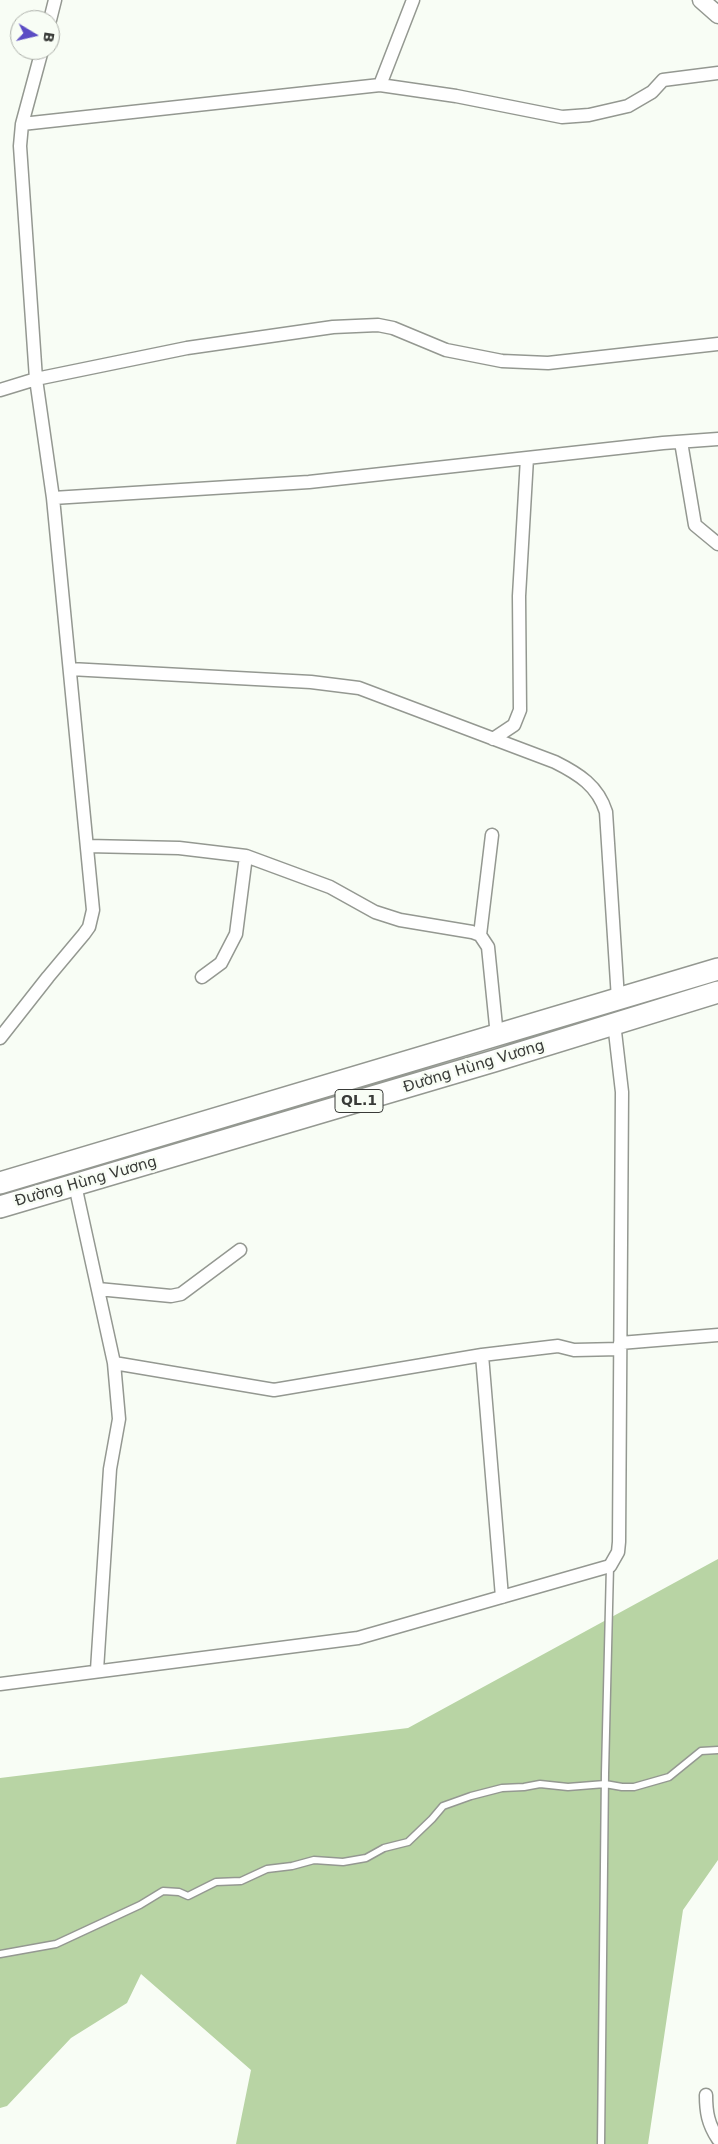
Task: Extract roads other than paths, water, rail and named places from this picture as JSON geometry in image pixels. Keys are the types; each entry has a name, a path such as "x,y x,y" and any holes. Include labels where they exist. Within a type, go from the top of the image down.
{"highway":[{"name":"Đường Hùng Vương","path":"0,1182 718,969"},
{"name":"Đường Hùng Vương","path":"0,1207 485,1064 718,992"}],"street":[{"path":"380,85 413,0"},
{"path":"701,0 718,15"},
{"path":"0,1038 89,927 93,904 53,498 36,379 20,146 22,124 39,60"},
{"path":"22,124 380,85 456,96 562,117 589,115 628,106 652,92 664,80 718,73"},
{"path":"0,390 36,379 187,348 333,327 378,325 393,328 446,350 502,361 548,363 718,344"},
{"path":"53,498 309,482 718,439"},
{"path":"681,442 695,526 718,544"},
{"path":"493,739 514,725 520,710 519,596 527,458"},
{"path":"70,669 311,682 359,688 555,762 576,773 592,786 602,798 606,812 618,999"},
{"path":"480,935 492,834"},
{"path":"87,846 179,848 246,856 330,887 375,912 400,920 480,935 488,947 497,1036"},
{"path":"202,977 222,963 236,934 246,856"},
{"path":"0,1684 97,1670 358,1638 610,1566 618,1552 619,1542 622,1092 614,1023"},
{"path":"75,1185 114,1363 118,1419 110,1469 97,1670"},
{"path":"98,1289 171,1296 181,1294 240,1250"},
{"path":"114,1363 274,1390 482,1354 558,1346 574,1350 718,1335"},
{"path":"482,1354 502,1597"},
{"path":"706,2095 706,2113 718,2139"}],"lane":[{"path":"601,2144 605,1784 610,1566"},
{"path":"0,1954 56,1944 140,1905 163,1891 179,1892 188,1896 216,1882 241,1881 274,1867 292,1866 314,1860 342,1862 366,1858 384,1848 408,1842 443,1806 471,1796 502,1788 540,1784 568,1787 605,1784 629,1787 652,1782 677,1772 701,1751 718,1750"}]}
